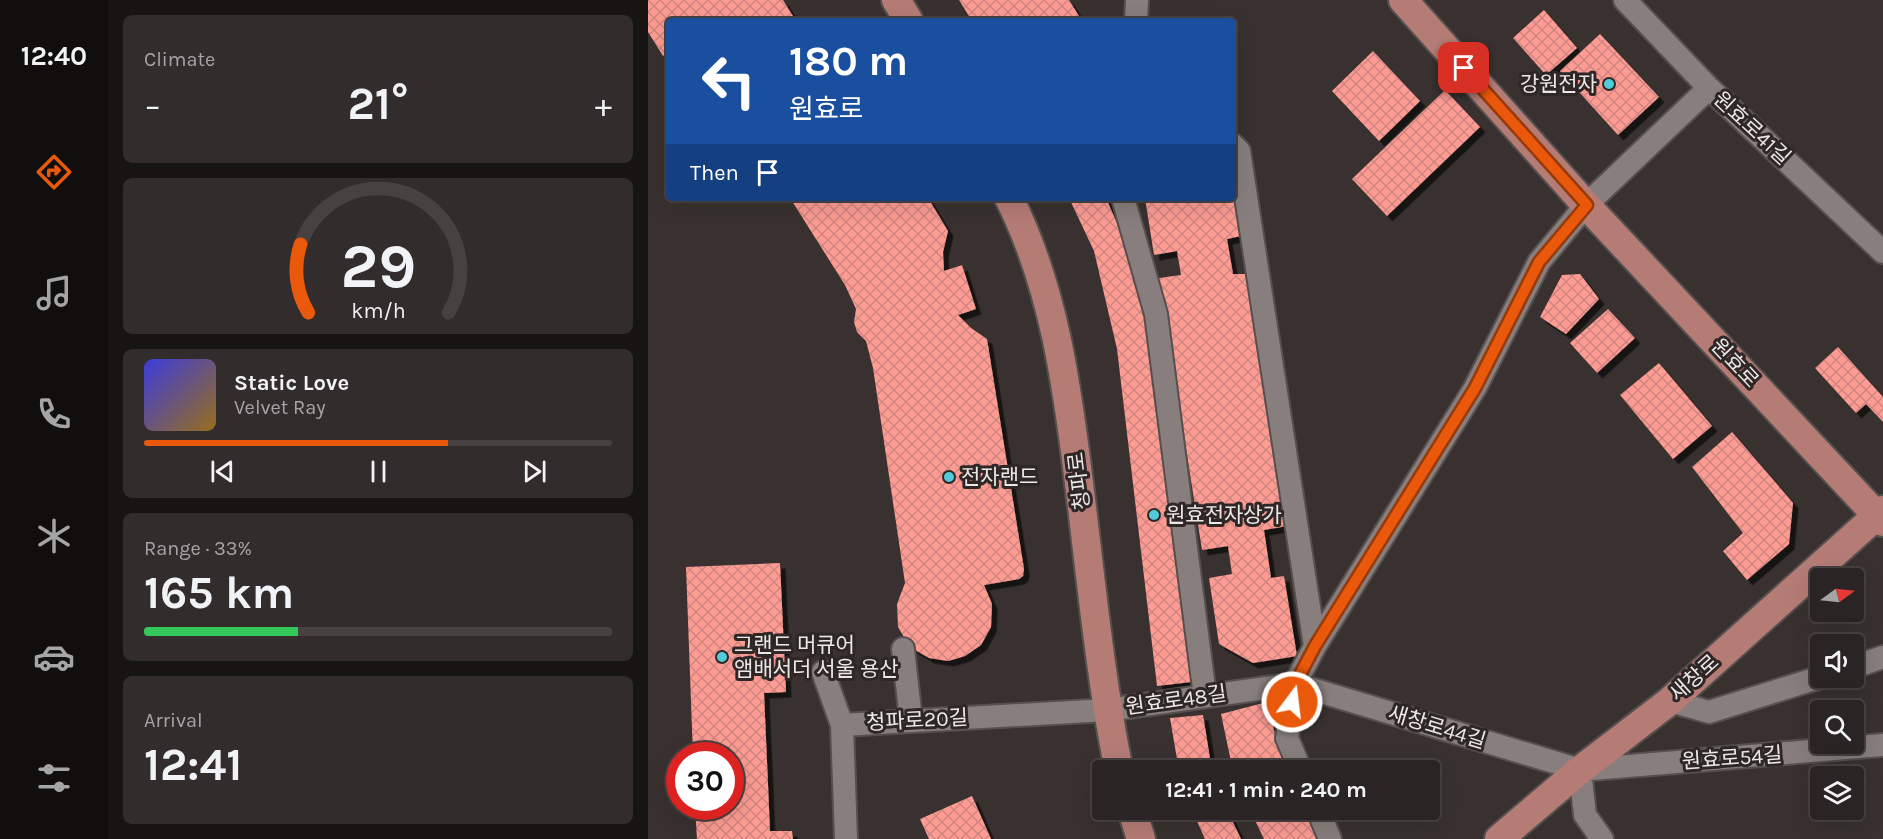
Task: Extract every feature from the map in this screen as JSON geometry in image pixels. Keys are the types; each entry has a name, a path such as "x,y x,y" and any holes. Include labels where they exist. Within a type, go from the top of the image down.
{"main road":[{"path":"896,0 907,18"},
{"name":"원효로","path":"1403,0 1587,205 1881,516"},
{"name":"청파로","path":"1011,201 1026,231 1050,304 1066,381 1107,710 1117,760"},
{"name":"새창로","path":"1499,839 1580,770 1670,701 1881,516"},
{"path":"1135,820 1141,839"}],"street":[{"path":"1136,18 1137,0"},
{"name":"원효로41길","path":"1625,0 1709,88 1883,252"},
{"path":"1296,760 1287,738 1295,684 1315,646 1475,388 1539,262 1587,205 1709,88"},
{"path":"1236,148 1239,150 1315,646"},
{"path":"1124,201 1156,314 1204,696"},
{"path":"903,649 911,720"},
{"path":"1864,664 1883,657"},
{"path":"823,672 842,724"},
{"path":"1670,701 1709,712 1810,680"},
{"name":"원효로48길","path":"1107,710 1295,684"},
{"name":"새창로44길","path":"1295,684 1580,770"},
{"name":"청파로20길","path":"846,839 842,724 1107,710"},
{"name":"원효로54길","path":"1580,770 1883,745"},
{"path":"1580,770 1585,815 1602,839"},
{"path":"1322,820 1330,839"}],"building":[{"path":"648,0 783,0 794,18 666,18 666,54 663,56 648,32"},
{"path":"959,0 1069,0 1080,18 970,18"},
{"path":"1544,10 1577,48 1546,75 1513,38"},
{"name":"강원전자","path":"1600,34 1659,97 1618,135 1560,71"},
{"path":"1373,51 1420,101 1379,141 1332,91"},
{"path":"1445,90 1480,127 1387,216 1352,179"},
{"name":"전자랜드","path":"792,201 930,201 948,231 943,252 944,271 962,265 976,309 958,315 987,339 1024,569 1023,576 1019,579 984,585 992,604 991,627 981,645 965,656 948,661 929,658 910,647 898,627 897,604 905,583 873,368 866,341 857,332 854,322 856,309 845,285"},
{"name":"원효전자상가","path":"1070,201 1107,201 1130,253 1148,334 1191,682 1157,686 1117,349 1094,251"},
{"path":"1145,201 1235,201 1241,236 1227,239 1233,274 1247,274 1287,526 1264,530 1271,578 1284,576 1297,656 1253,663 1219,644 1209,578 1232,574 1228,546 1202,550 1159,278 1181,275 1177,251 1154,255"},
{"path":"1580,274 1599,299 1566,334 1540,317 1562,275"},
{"path":"1608,309 1635,338 1597,373 1570,343"},
{"path":"1838,347 1883,397 1883,422 1866,404 1856,413 1815,368"},
{"path":"1659,363 1712,426 1673,459 1620,395"},
{"path":"1732,432 1793,503 1789,544 1747,580 1723,551 1743,533 1692,467"},
{"path":"780,563 786,692 764,693 770,831 792,831 793,839 697,839 696,820 744,820 744,742 692,742 686,567"},
{"path":"1267,702 1283,760 1231,760 1221,714"},
{"path":"1203,715 1210,760 1177,760 1170,718"},
{"path":"972,796 991,839 929,839 920,819"},
{"path":"1196,820 1232,820 1241,839 1205,839"},
{"path":"1255,820 1309,820 1317,839 1264,839"}],"place":[{"name":"강원전자","path":"1609,84"},
{"name":"전자랜드","path":"949,477"},
{"name":"원효전자상가","path":"1154,515"},
{"name":"그랜드 머큐어 앰배서더 서울 용산","path":"722,657"}],"route":[{"path":"1292,702 1295,684 1315,646 1475,388 1539,262 1587,205 1464,68"}]}
